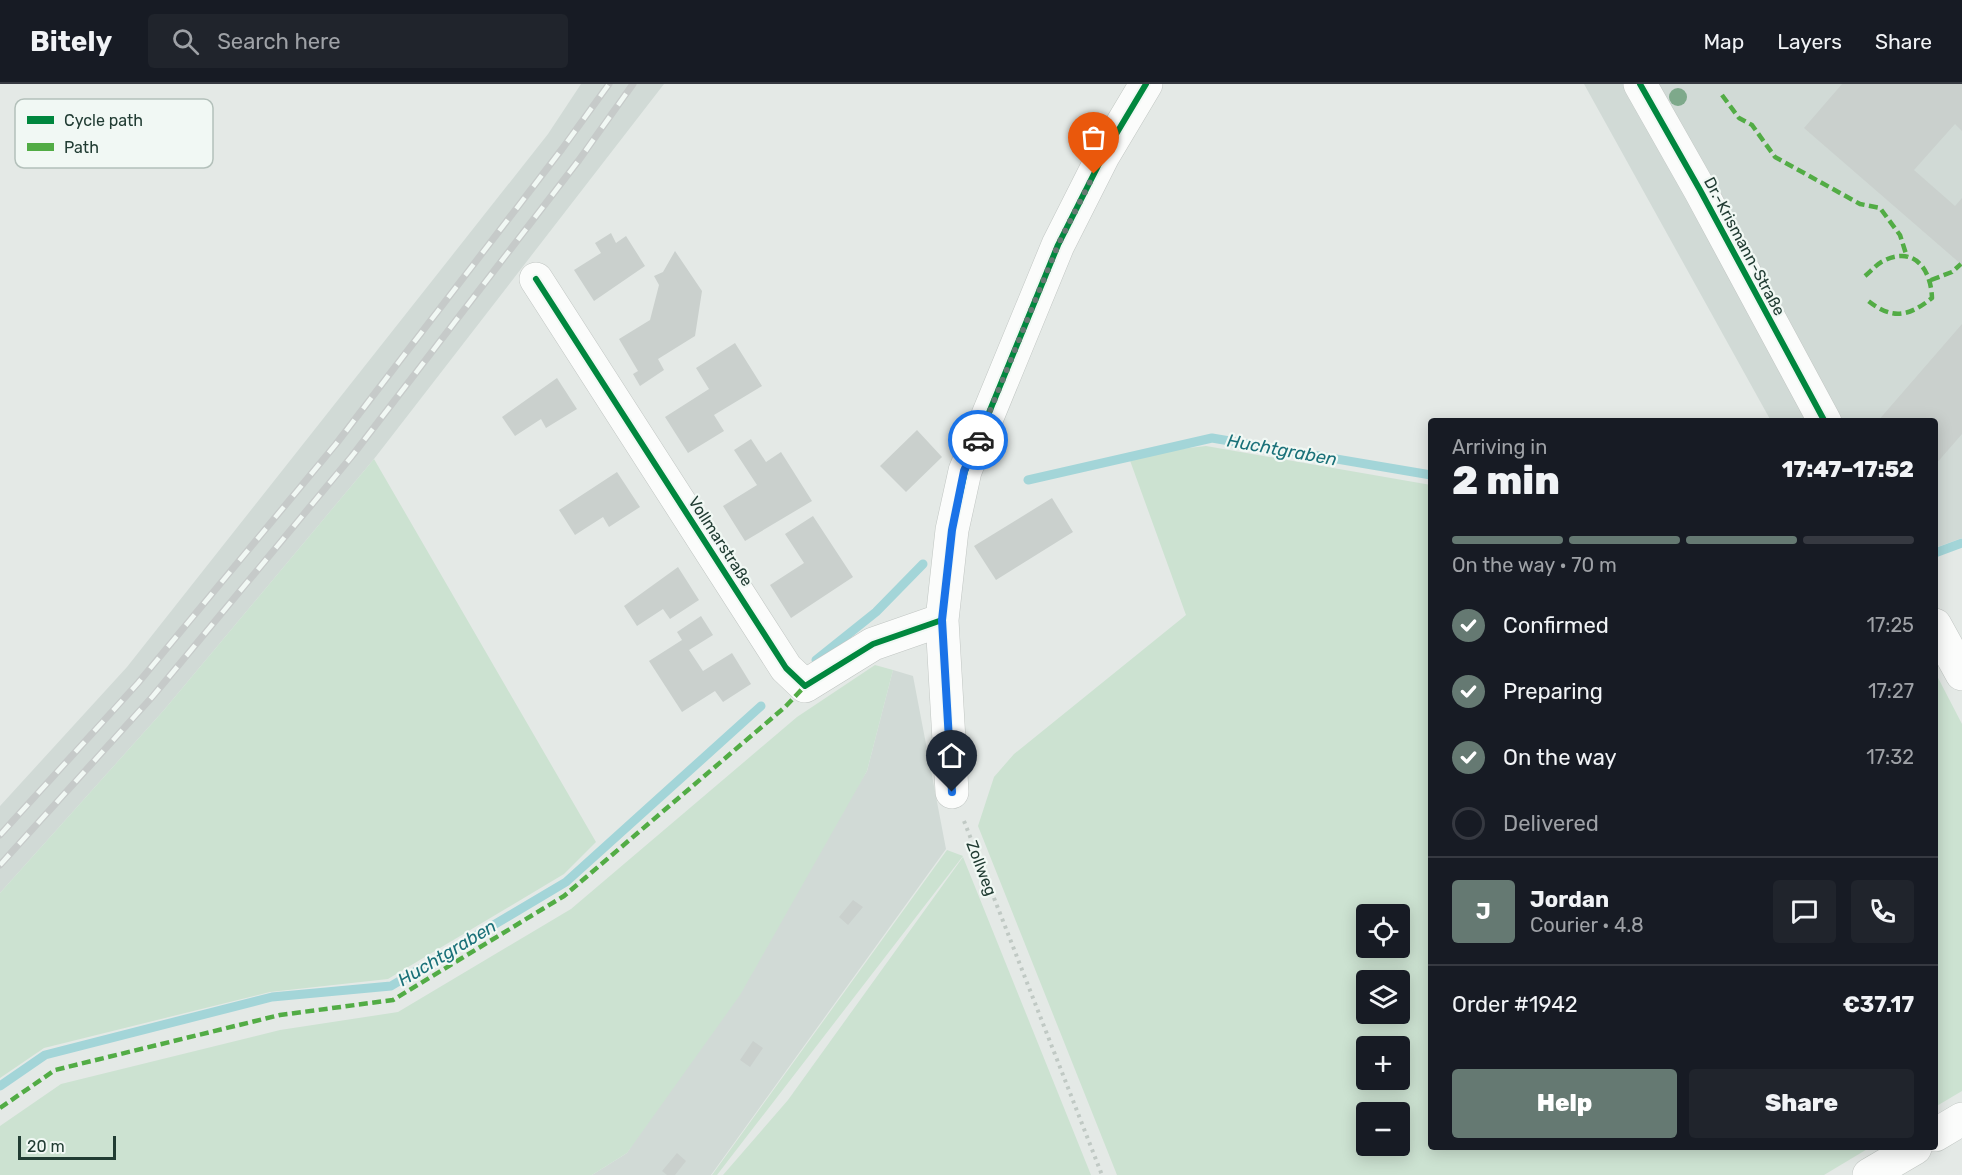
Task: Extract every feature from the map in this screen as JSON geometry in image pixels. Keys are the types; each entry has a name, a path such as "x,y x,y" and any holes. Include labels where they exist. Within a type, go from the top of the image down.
{"street":[{"path":"952,792 942,620 952,530 964,471 1058,245 1103,156 1146,84"},
{"name":"Dr.-Krismann-Straße","path":"1640,84 1700,190 1822,418"},
{"name":"Vollmarstraße","path":"536,279 786,668 805,686 873,644 942,620"},
{"path":"1938,630 1962,674"},
{"path":"1938,1134 1962,1119"},
{"path":"1869,1175 1912,1150"}],"shaded area":[{"path":"581,84 664,84 374,459 164,710 0,893 0,806 127,667 548,134"},
{"path":"1584,84 1962,84 1962,538 1938,547 1938,418 1769,418"},
{"path":"893,670 913,676 946,849 711,1175 592,1175 627,1153 867,771"}],"green space":[{"path":"1206,446 1428,484 1428,1150 1866,1150 1824,1175 1117,1175 978,826 994,777 1014,754 1186,615 1128,455"},
{"path":"374,459 596,842 564,874 388,979 270,992 44,1048 0,1078 0,893 164,710"},
{"path":"875,665 893,670 867,771 740,995 627,1153 592,1175 0,1175 0,1126 61,1084 280,1030 398,1012 571,909 797,717"},
{"path":"1938,678 1962,724 1962,1091 1938,1105"},
{"path":"947,850 963,856 717,1175 712,1175"},
{"path":"963,857 1091,1175 723,1175 788,1100"}],"building":[{"path":"1842,84 1962,84 1962,131 1955,124 1914,170 1955,206 1962,198 1962,265 1804,128"},
{"path":"611,233 616,243 626,236 645,266 594,301 574,270 601,253 595,243"},
{"path":"675,251 702,291 695,336 658,359 664,370 640,386 633,374 638,371 619,339 650,320 659,285 654,276 663,272"},
{"path":"1962,324 1962,434 1938,462 1938,418 1880,418"},
{"path":"735,343 762,386 714,415 724,431 688,453 665,417 709,389 696,368"},
{"path":"557,378 577,409 546,428 541,419 515,436 502,417"},
{"path":"917,430 942,457 906,492 880,466"},
{"path":"751,439 766,462 781,452 812,501 745,541 723,506 757,485 734,450"},
{"path":"617,472 640,507 609,527 603,517 575,535 559,510"},
{"path":"1052,498 1073,532 996,580 974,546"},
{"path":"813,516 853,577 791,618 770,585 804,563 785,534"},
{"path":"678,567 699,600 670,619 663,609 637,626 624,606"},
{"path":"701,616 713,635 689,650 703,671 732,653 751,684 723,702 715,691 682,712 649,661 682,640 677,632"},
{"path":"853,900 863,907 848,925 839,917"},
{"path":"753,1041 763,1048 750,1067 740,1060"},
{"path":"677,1153 686,1161 675,1175 667,1175 662,1171"}],"waterway":[{"name":"Huchtgraben","path":"1028,480 1212,438 1428,474"},
{"name":"Huchtgraben","path":"1938,552 1962,543"},
{"name":"Huchtgraben","path":"816,660 876,612 923,564"},
{"name":"Huchtgraben","path":"0,1086 45,1055 272,997 391,986 566,882 761,706"}],"railway":[{"path":"0,835 138,683 336,444 562,149 609,84"},
{"path":"0,865 153,696 352,456 579,160 633,84"}],"marked path":[{"path":"1722,95 1739,118 1752,125 1775,157 1860,204 1880,208 1900,235 1907,257"},
{"path":"1865,276 1883,261 1894,257 1912,258 1924,270 1932,298 1915,309 1900,314 1884,311 1867,300"},
{"path":"1931,280 1952,272 1961,264"},
{"path":"0,1108 55,1070 280,1015 393,1000 564,896 785,707 805,686"}],"cycle path":[{"path":"952,792 942,620 952,530 965,471 1058,245 1103,156 1146,84"},
{"path":"1640,84 1823,418"},
{"path":"536,279 786,668 805,686 873,644 942,620"}],"way so far":[{"path":"978,440 1058,245 1094,174"}],"route":[{"path":"952,792 942,620 952,530 964,471 978,440"}]}
